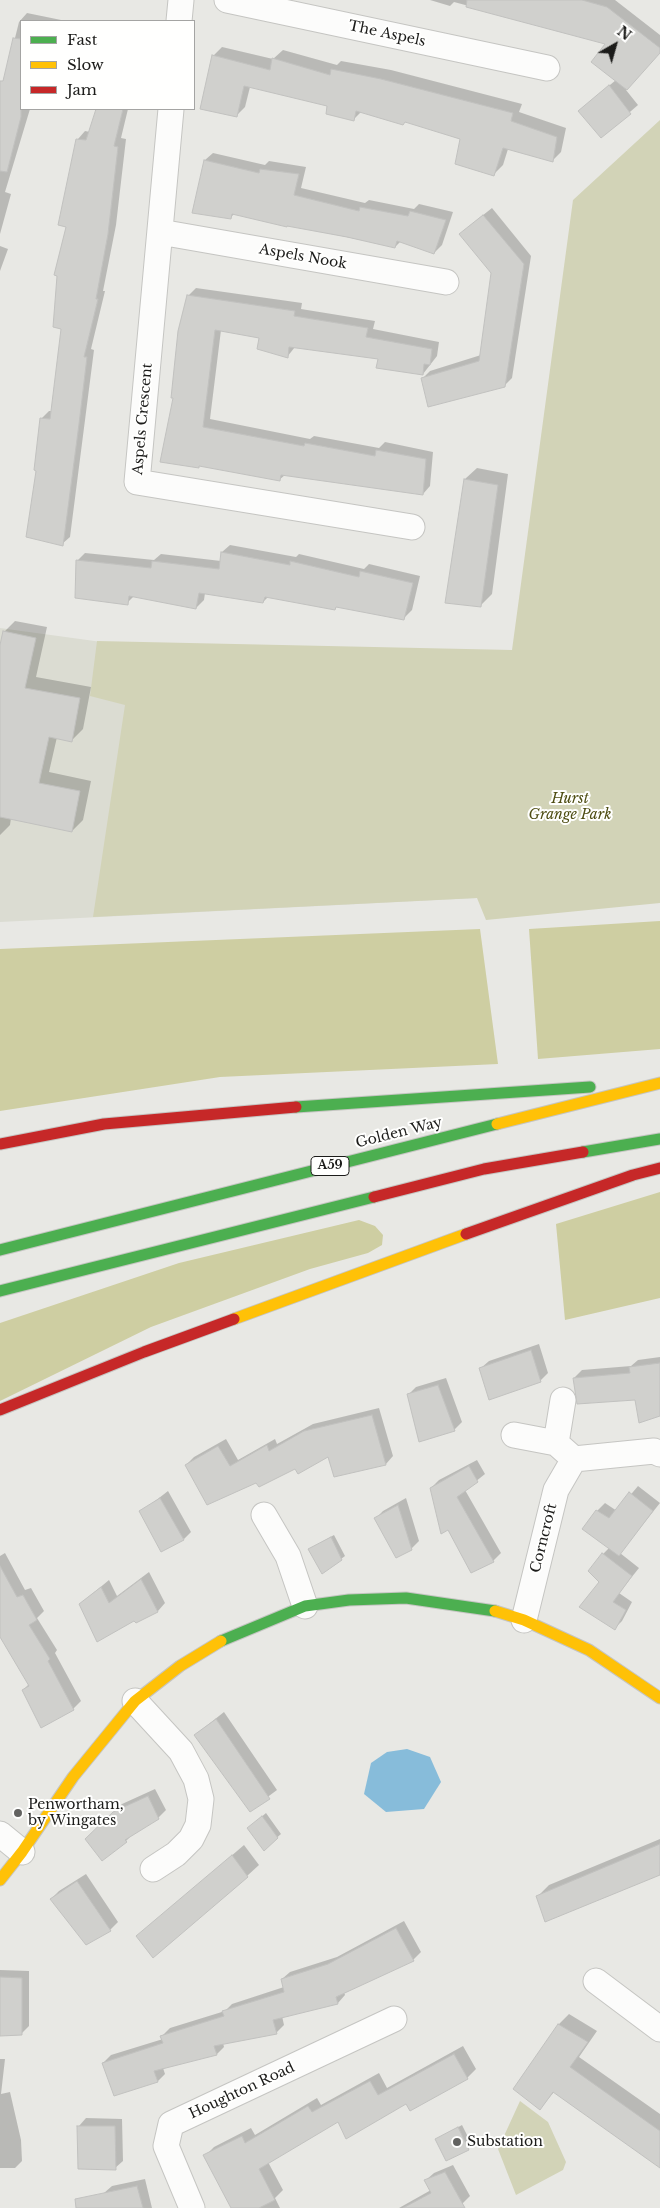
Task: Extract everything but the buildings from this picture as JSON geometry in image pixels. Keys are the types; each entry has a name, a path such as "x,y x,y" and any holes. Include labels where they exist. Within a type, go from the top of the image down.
{"main road":[{"path":"0,1144 104,1124 380,1100 657,1083"},
{"name":"Golden Way","path":"0,1250 657,1083"},
{"path":"0,1291 484,1169 660,1139"},
{"path":"0,1410 144,1352 376,1266 633,1175 660,1168"},
{"path":"0,1880 22,1852 73,1777 135,1701 180,1666 219,1642 305,1606 349,1600 406,1598 491,1610 524,1620 590,1650 660,1698"}],"street":[{"path":"179,20 181,0"},
{"name":"The Aspels","path":"227,0 547,68"},
{"name":"Aspels Crescent","path":"171,110 137,482 412,527"},
{"name":"Aspels Nook","path":"160,232 446,282"},
{"path":"556,1443 564,1400"},
{"path":"514,1435 556,1443 574,1459 654,1451 660,1454"},
{"name":"Corncroft","path":"524,1620 556,1490 574,1459"},
{"path":"264,1516 288,1556 305,1606"},
{"path":"135,1701 181,1751 196,1779 201,1799 198,1825 191,1839 176,1854 153,1869"},
{"path":"0,1834 22,1852"},
{"path":"596,1981 660,2029"},
{"name":"Houghton Road","path":"192,2208 166,2146 172,2124 394,2019"}],"shaded area":[{"path":"0,628 109,643 478,898 0,922"}],"green space":[{"name":"Hurst Grange Park","path":"660,120 660,903 486,920 477,898 93,917 125,705 90,696 97,641 512,650 573,200"},
{"path":"660,921 660,1049 538,1059 529,929"},
{"path":"480,929 498,1064 220,1077 0,1111 0,949"},
{"path":"660,1192 660,1298 565,1320 556,1224"},
{"path":"359,1220 375,1226 383,1235 382,1245 368,1253 310,1269 151,1327 0,1401 0,1323 179,1263"},
{"path":"520,2101 548,2122 566,2162 563,2170 516,2195 498,2149"}],"water":[{"path":"407,1749 430,1757 441,1782 424,1809 386,1812 364,1794 371,1763 387,1752"}],"traffic: fast":[{"path":"296,1107 590,1087"},
{"path":"0,1250 497,1124"},
{"path":"583,1152 660,1139"},
{"path":"0,1291 374,1197"},
{"path":"221,1641 305,1606 349,1600 406,1598 495,1611"}],"traffic: slow":[{"path":"497,1124 660,1083"},
{"path":"234,1319 466,1234"},
{"path":"495,1611 524,1620 589,1650 660,1698"},
{"path":"0,1880 22,1852 73,1777 135,1701 180,1666 221,1641"}],"traffic: jam":[{"path":"0,1144 104,1124 296,1107"},
{"path":"374,1197 484,1169 583,1152"},
{"path":"466,1234 633,1175 660,1168"},
{"path":"0,1410 144,1352 234,1319"}],"place":[{"name":"Penwortham, by Wingates","path":"18,1813"},
{"name":"Substation","path":"457,2142"}]}
